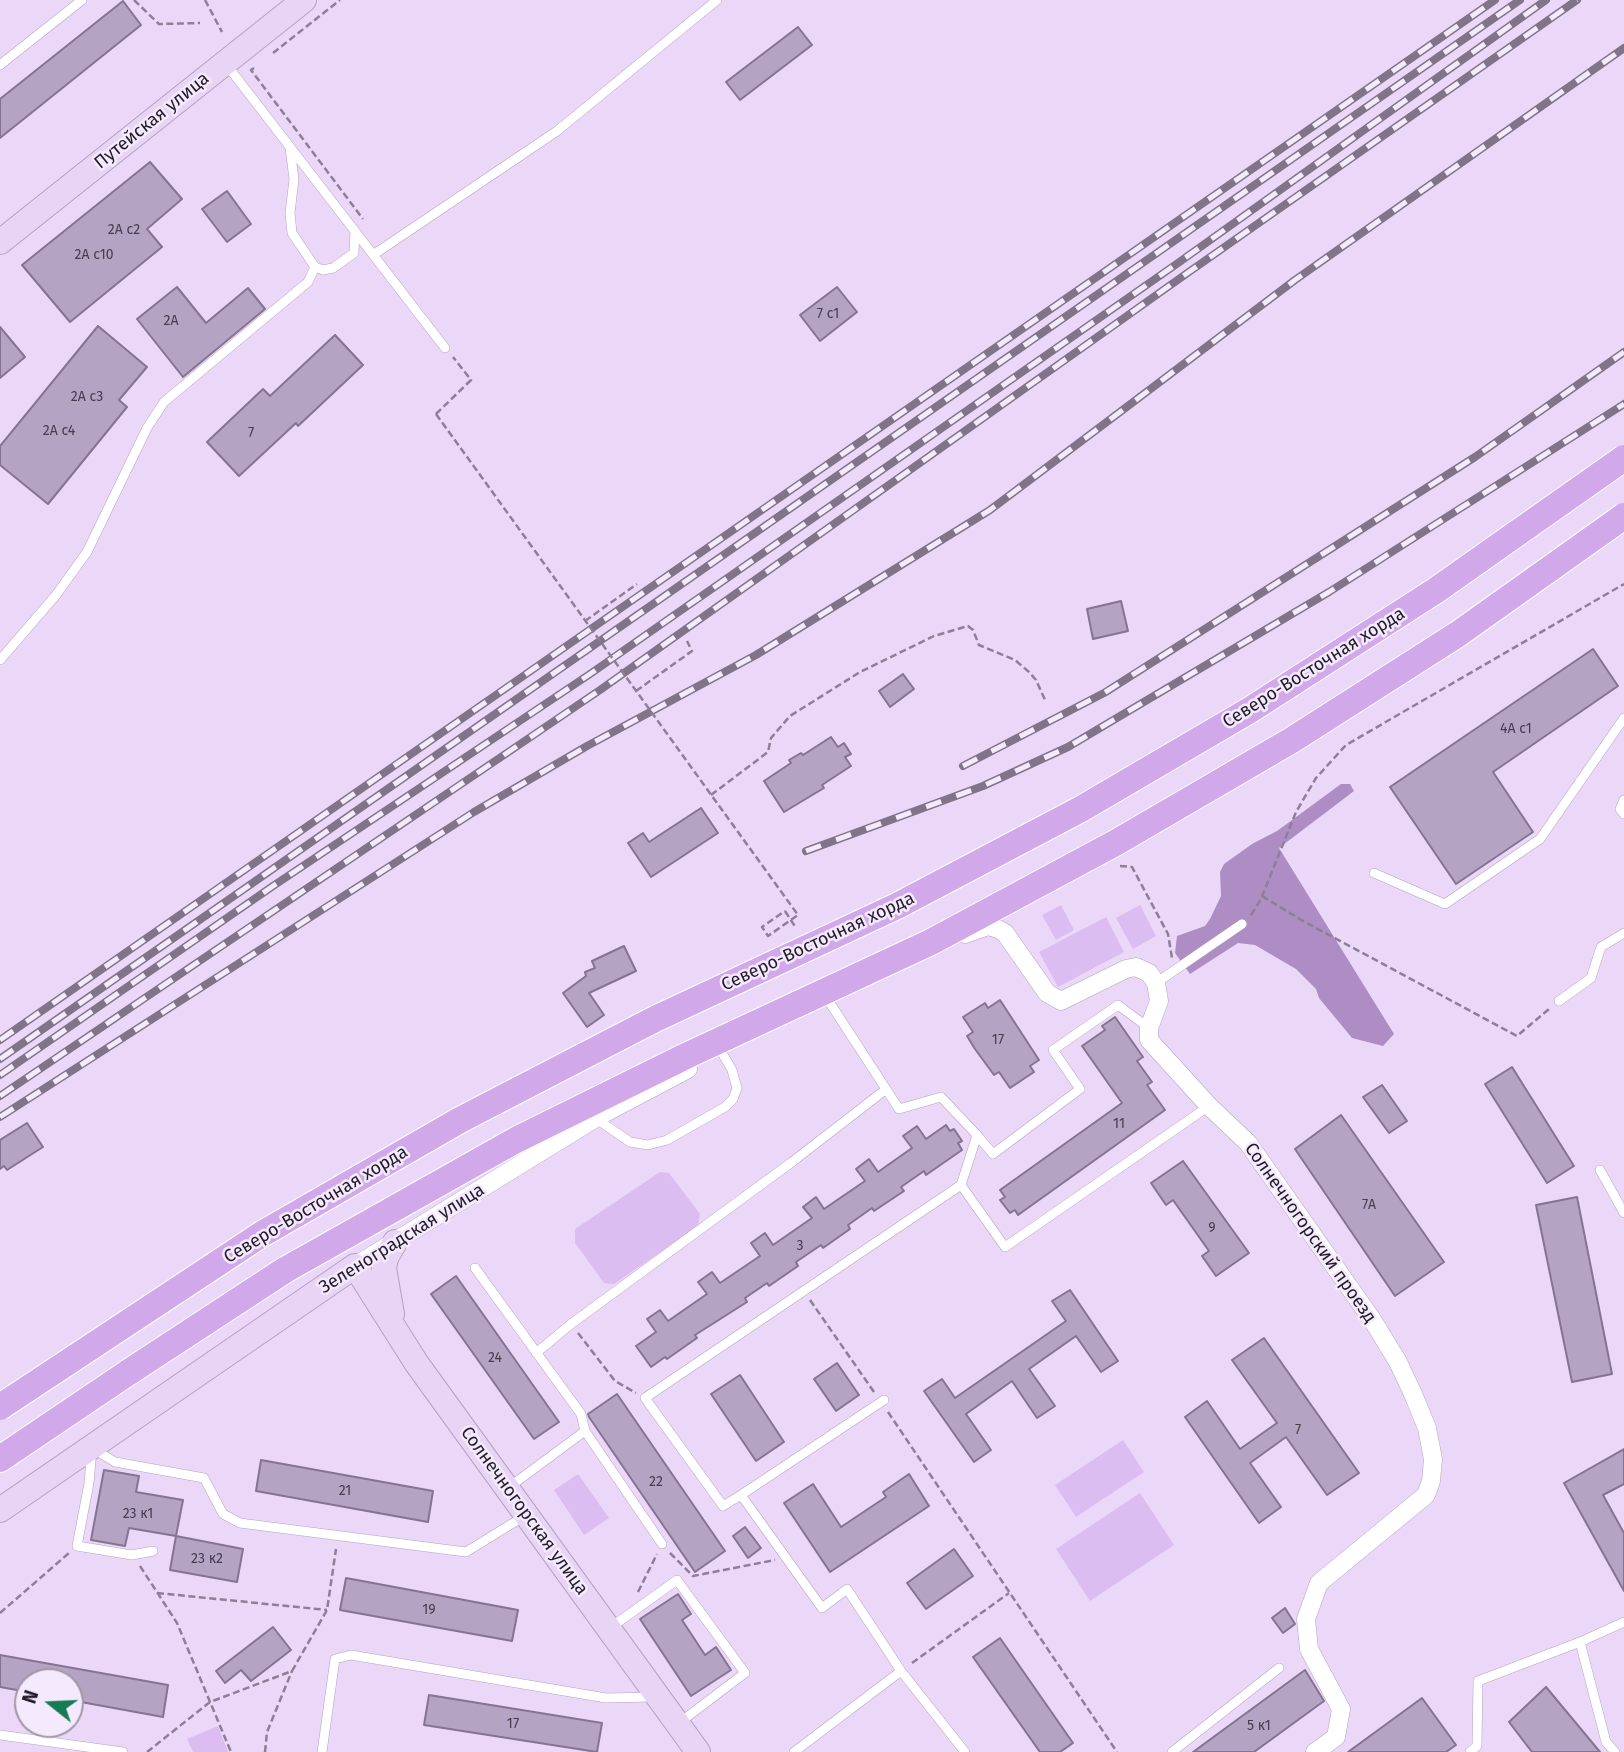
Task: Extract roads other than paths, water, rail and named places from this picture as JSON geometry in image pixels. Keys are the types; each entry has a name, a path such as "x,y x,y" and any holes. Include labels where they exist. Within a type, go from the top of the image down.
{"main road":[{"name":"Северо-Восточная хорда","path":"0,1407 262,1234 460,1119 655,1019 897,906 1081,808 1227,723 1435,591 1624,458"},
{"path":"0,1459 285,1270 516,1140 930,942 1117,842 1292,740 1447,641 1624,516"}],"street":[{"name":"Путейская улица","path":"0,242 303,0"},
{"path":"826,1001 978,928 988,926 1005,933 1048,993 1061,1002 1126,969 1136,967 1149,973 1156,983 1159,1001 1150,1028"},
{"name":"Зеленоградская улица","path":"0,1510 355,1266 599,1116 721,1051 826,1001"},
{"name":"Солнечногорский проезд","path":"1150,1028 1149,1040 1209,1106 1248,1143 1373,1321 1398,1362 1427,1428 1433,1459 1431,1481 1426,1495 1319,1583 1306,1619 1309,1649 1341,1710 1336,1737 1315,1752"},
{"path":"395,1242 384,1268 395,1328"},
{"name":"Солнечногорская улица","path":"355,1266 416,1363 528,1515 617,1623 658,1697 698,1752"}],"lane":[{"path":"0,65 82,0"},
{"path":"373,255 557,131 717,0"},
{"path":"225,62 445,348"},
{"path":"289,146 294,179 290,214 292,233 315,267 324,270 333,268 354,253 355,231"},
{"path":"0,660 56,595 87,552 147,428 164,402 307,282 315,267"},
{"path":"1374,873 1445,904 1540,839 1624,718"},
{"path":"1624,800 1620,809 1624,814"},
{"path":"1156,983 1245,921"},
{"path":"1559,1001 1591,978 1601,947 1624,933"},
{"path":"826,1001 899,1109 941,1097 993,1154 1080,1089 1053,1050 1118,1005 1150,1028"},
{"path":"599,1116 601,1122 630,1142 648,1145 667,1140 725,1107 733,1099 737,1088 732,1070 721,1051"},
{"path":"536,1353 570,1324 886,1090"},
{"path":"961,1185 1004,1247 1209,1106"},
{"path":"883,1401 723,1506 645,1398 961,1185 977,1135"},
{"path":"1600,1170 1624,1213"},
{"path":"475,1268 581,1415 585,1431 662,1544"},
{"path":"508,1488 585,1431"},
{"path":"153,1550 132,1555 77,1546 89,1483 92,1448 115,1462 204,1478 223,1514 240,1523 467,1552 528,1515"},
{"path":"741,1494 822,1608 847,1589 901,1671 965,1752"},
{"path":"617,1623 677,1580 746,1673 678,1724"},
{"path":"1470,1752 1477,1746 1478,1681 1624,1622"},
{"path":"1580,1642 1606,1742 1615,1752"},
{"path":"322,1752 335,1659 351,1655 607,1698 658,1697"},
{"path":"1172,1752 1279,1668"},
{"path":"794,1752 901,1671"},
{"path":"0,1735 123,1752"}],"railway":[{"path":"0,1040 1495,0"},
{"path":"0,1059 1520,0"},
{"path":"0,1075 273,886 590,674 1178,263 1546,0"},
{"path":"0,1096 600,690 1577,0"},
{"path":"0,1117 474,812 587,746 756,655 990,510 1295,280 1624,48"},
{"path":"963,766 1104,693 1475,457 1624,352"},
{"path":"806,851 983,786 1068,747 1329,592 1624,404"}]}
